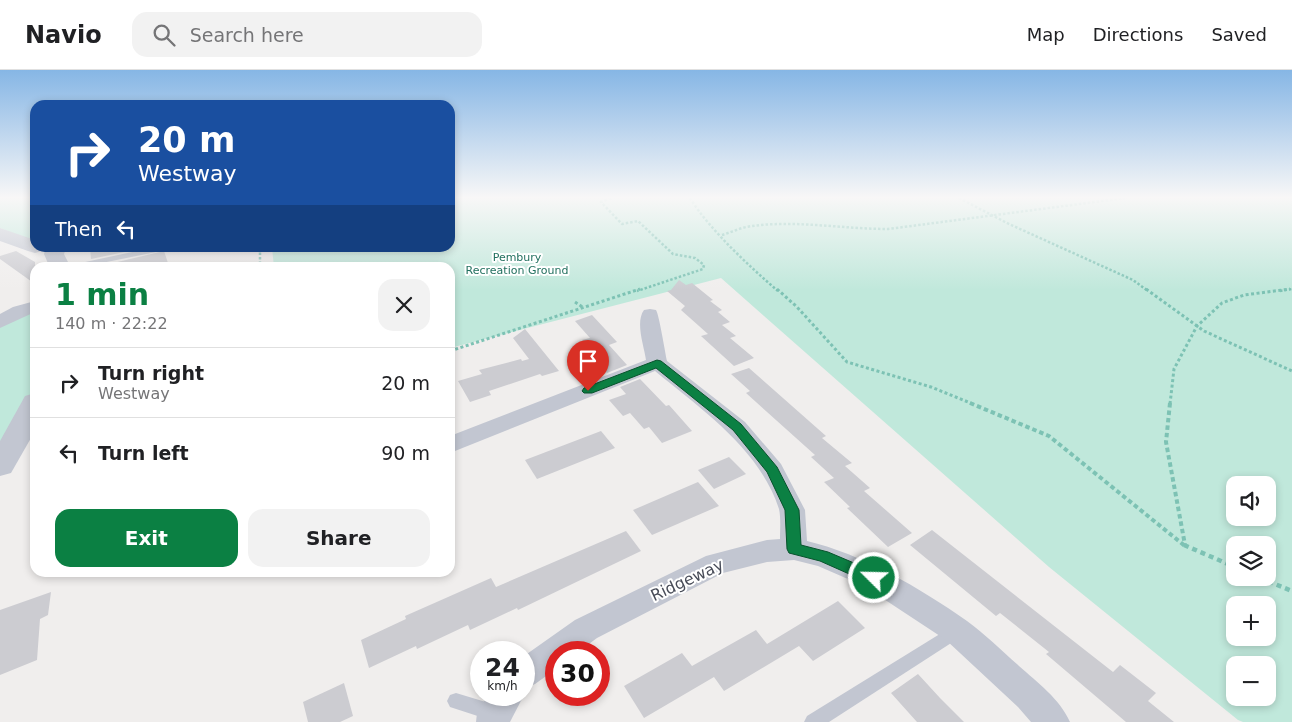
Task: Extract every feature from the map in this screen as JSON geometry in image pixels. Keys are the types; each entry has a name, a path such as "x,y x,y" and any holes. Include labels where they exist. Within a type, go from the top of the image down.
{"street":[{"path":"0,234 30,247"},
{"path":"0,322 18,311 30,307"},
{"path":"650,314 650,327 657,364 737,427 772,470 792,510 794,549"},
{"path":"455,444 657,364"},
{"path":"0,465 30,412"},
{"name":"Ridgeway","path":"535,666 586,629 716,564 767,551 794,549 823,556 874,578 957,630 1029,696 1053,722"}],"lane":[{"path":"50,255 98,252"},
{"path":"813,722 957,630"},
{"path":"456,701 499,710"}],"path":[{"path":"455,349 703,269 704,265 695,258 673,254 646,228"},
{"path":"715,228 759,274 797,308 847,362 931,387 1049,436 1186,546 1226,563"},
{"path":"722,235 743,228"},
{"path":"845,228 893,228"},
{"path":"1021,228 1133,280 1197,326 1292,372"},
{"path":"1186,546 1166,442 1174,369 1197,326 1222,303 1244,295 1292,289"},
{"path":"575,302 584,308"},
{"path":"1276,584 1292,591"}],"green space":[{"path":"1,228 30,228 30,240"},
{"name":"Pembury Recreation Ground","path":"455,228 1292,228 1292,722 1243,722 1238,720 1049,567 721,278 455,347 455,262 273,262 272,252 455,252"},
{"path":"30,308 30,411 0,465 0,322"}],"building":[{"path":"16,251 35,262 30,262 30,280 0,259 0,256"},
{"path":"90,252 125,252 91,259"},
{"path":"164,252 168,262 117,262"},
{"path":"679,280 686,285 692,283 713,300 710,301 722,310 718,312 730,322 722,325 736,336 730,338 754,358 734,366 701,336 708,334 681,310 685,306 667,291 671,290"},
{"path":"592,315 617,342 609,345 627,365 607,373 591,354 594,353 582,340 590,338 575,321"},
{"path":"525,329 559,371 542,376 540,374 489,391 491,395 470,402 458,381 482,374 479,370 521,359 522,361 529,359 513,338"},
{"path":"749,368 826,436 822,438 852,463 845,466 870,488 864,491 912,533 888,547 847,508 850,507 824,482 834,478 811,457 815,455 746,393 750,391 731,374"},
{"path":"640,379 666,406 669,405 692,431 662,443 649,427 644,429 630,413 623,416 609,400 626,394 620,387"},
{"path":"601,431 615,448 537,479 525,460"},
{"path":"729,457 746,474 714,489 698,470"},
{"path":"698,482 719,506 652,535 633,510"},
{"path":"932,530 1113,672 1120,665 1156,693 1148,701 1174,722 1126,722 1046,654 1049,652 1000,613 996,616 910,545"},
{"path":"626,531 641,551 518,610 517,608 470,630 468,625 417,649 416,646 369,668 361,640 406,619 405,616 491,578 496,587"},
{"path":"51,592 48,615 40,619 37,660 0,675 0,610"},
{"path":"838,601 865,628 813,661 799,646 724,691 714,677 644,718 624,686 682,653 692,666 756,630 767,644"},
{"path":"918,674 964,722 917,722 891,693"},
{"path":"344,683 353,716 340,722 308,722 303,702"}],"route":[{"path":"588,391 657,364 670,372 737,427 772,470 792,510 794,549 823,556 874,578"}]}
